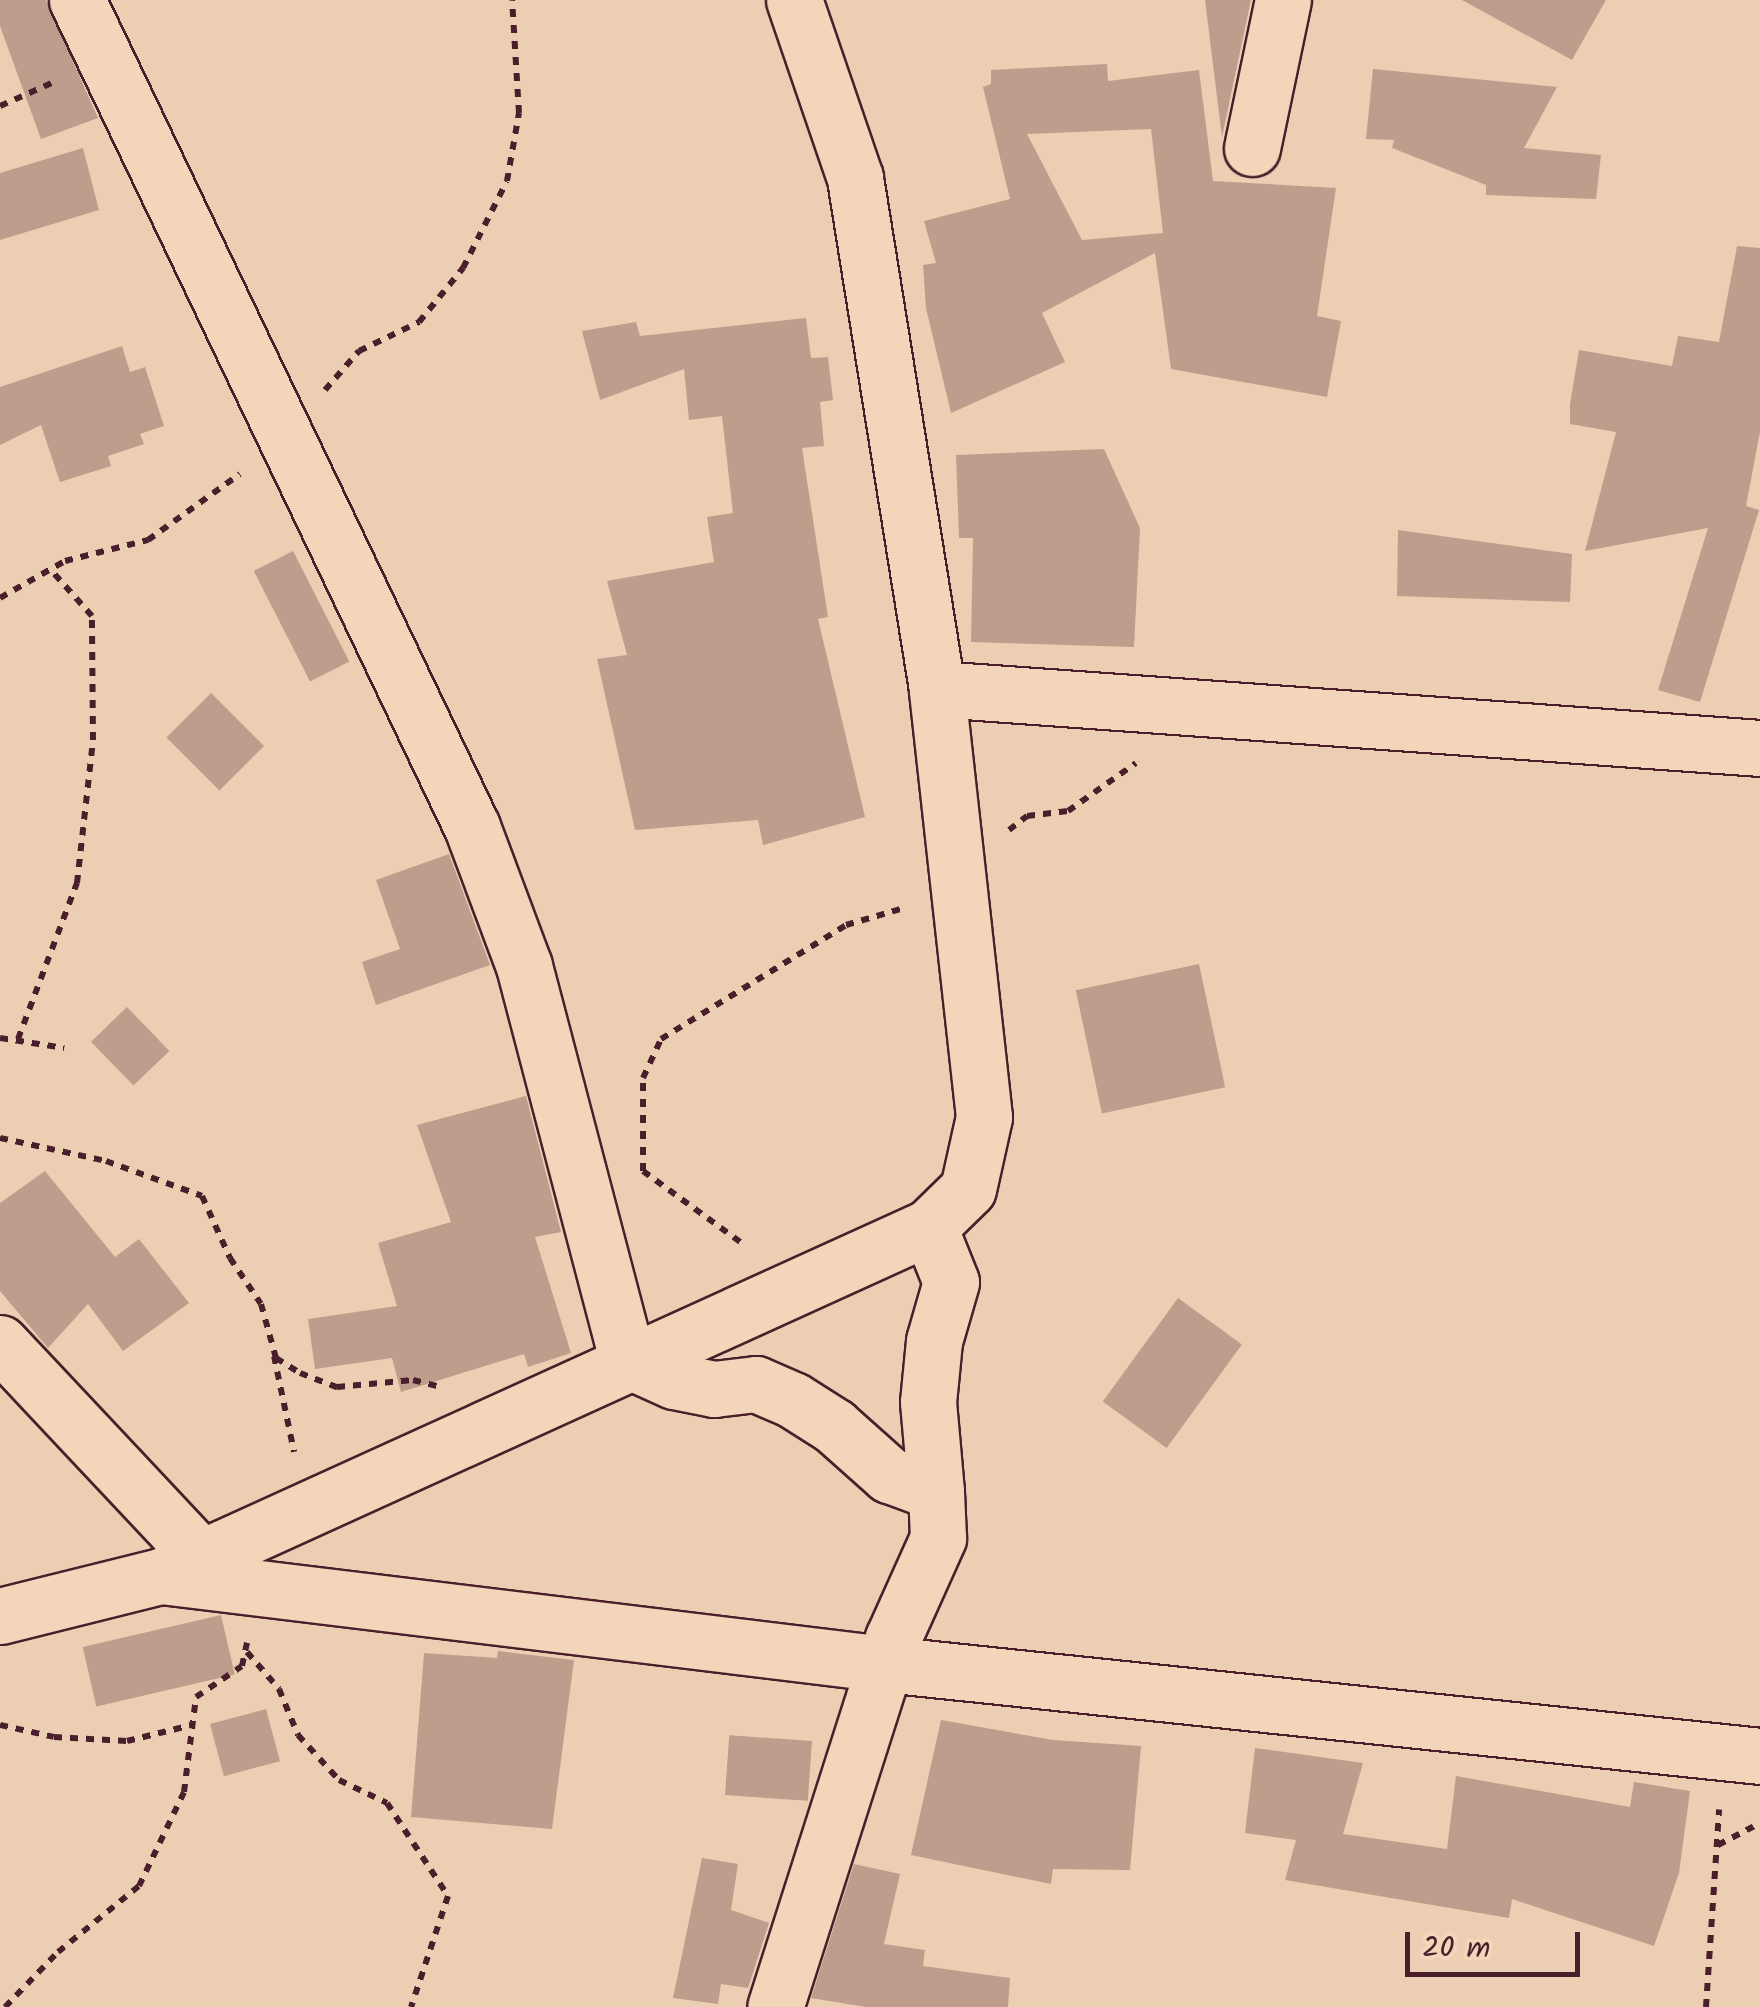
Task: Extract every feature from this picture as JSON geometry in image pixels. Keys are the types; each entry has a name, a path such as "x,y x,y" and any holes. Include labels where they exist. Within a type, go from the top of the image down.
{"street":[{"path":"77,0 472,827 524,966 628,1360"},
{"path":"0,1616 181,1567 628,1360 929,1227 968,1188 984,1117 954,880 937,689 855,178 794,0"},
{"path":"1252,148 1283,0"},
{"path":"937,689 1760,748"},
{"path":"775,2007 886,1664 938,1538 928,1402 934,1341 950,1282 929,1227"},
{"path":"0,1343 181,1567 259,1588 886,1664 1740,1754"},
{"path":"628,1360 674,1381 714,1389 756,1384 793,1400 834,1426 889,1475 936,1492"}],"path":[{"path":"0,598 50,569 148,540 288,445 359,350 420,322 472,250 506,181 520,113 512,0"},
{"path":"18,1039 77,883 94,740 92,616 50,569"},
{"path":"643,1171 643,1078 661,1038 846,924 885,918 954,880 982,849 1027,816 1068,811 1152,751 1188,707"},
{"path":"0,1038 64,1048"},
{"path":"0,1138 106,1161 202,1196 230,1258 261,1304 276,1358 300,1374 337,1387 413,1380 447,1389 474,1431"},
{"path":"573,1156 643,1171 795,1287"},
{"path":"261,1304 292,1448 314,1504"},
{"path":"5,2007 58,1952 139,1886 184,1792 196,1698 242,1666 259,1588"},
{"path":"246,1651 278,1688 298,1734 339,1780 386,1804 448,1896 411,2007"},
{"path":"0,1725 54,1738 126,1741 192,1725"},
{"path":"1706,2007 1718,1845 1740,1754"},
{"path":"1718,1845 1760,1822"}],"building":[{"path":"0,0 46,0 98,118 41,139 0,26"},
{"path":"1205,0 1251,0 1222,137"},
{"path":"1462,0 1606,0 1572,60"},
{"path":"1107,64 1108,81 1199,70 1213,181 1336,188 1317,316 1341,321 1327,397 1171,369 1155,253 1042,313 1065,362 951,413 926,308 923,265 936,263 924,221 1010,199 983,87 991,84 991,70","holes":["1151,129 1163,233 1082,240 1027,134"]},
{"path":"1373,69 1557,87 1524,148 1601,155 1596,199 1486,195 1486,185 1392,148 1394,140 1366,139"},
{"path":"83,148 99,210 0,240 0,173"},
{"path":"1737,246 1760,248 1760,432 1746,506 1759,510 1700,702 1658,690 1708,528 1585,551 1616,432 1570,424 1570,404 1579,350 1672,366 1678,336 1719,342"},
{"path":"806,318 811,358 828,357 833,400 820,402 824,446 802,448 828,617 818,619 865,817 763,845 758,820 635,830 597,659 627,655 607,581 714,562 707,517 733,513 722,416 689,420 684,369 600,400 582,331 636,322 640,336"},
{"path":"122,346 130,372 145,367 164,426 140,434 144,444 108,456 111,466 60,482 41,425 0,445 0,387"},
{"path":"1104,449 1140,528 1134,647 971,642 973,538 959,538 956,455"},
{"path":"1398,530 1572,554 1570,602 1397,596"},
{"path":"293,551 349,661 310,681 254,571"},
{"path":"211,693 264,746 219,791 166,738"},
{"path":"449,854 490,965 376,1005 362,962 400,949 376,880"},
{"path":"1199,964 1225,1087 1102,1113 1076,990"},
{"path":"127,1007 169,1051 133,1086 91,1042"},
{"path":"526,1096 561,1232 535,1237 571,1353 528,1367 524,1354 401,1392 392,1358 315,1369 308,1319 397,1306 378,1243 451,1222 417,1125"},
{"path":"45,1171 115,1257 139,1239 189,1303 123,1351 88,1304 48,1348 0,1291 0,1203"},
{"path":"1178,1298 1242,1344 1167,1448 1103,1402"},
{"path":"221,1615 235,1674 96,1706 83,1647"},
{"path":"498,1651 574,1660 552,1829 411,1817 424,1653 497,1658"},
{"path":"266,1709 280,1761 224,1776 210,1724"},
{"path":"941,1720 1053,1740 1141,1746 1130,1870 1053,1869 1051,1884 911,1855"},
{"path":"729,1735 812,1741 808,1801 725,1795"},
{"path":"1255,1748 1363,1763 1343,1834 1447,1849 1456,1776 1630,1807 1634,1782 1690,1791 1679,1873 1654,1946 1512,1899 1509,1918 1285,1880 1296,1840 1245,1833"},
{"path":"702,1858 738,1864 731,1910 769,1923 748,1988 721,1984 718,2004 673,1998"},
{"path":"854,1864 900,1874 884,1944 925,1950 923,1966 1010,1978 1008,2007 866,2007 811,1998"}]}
